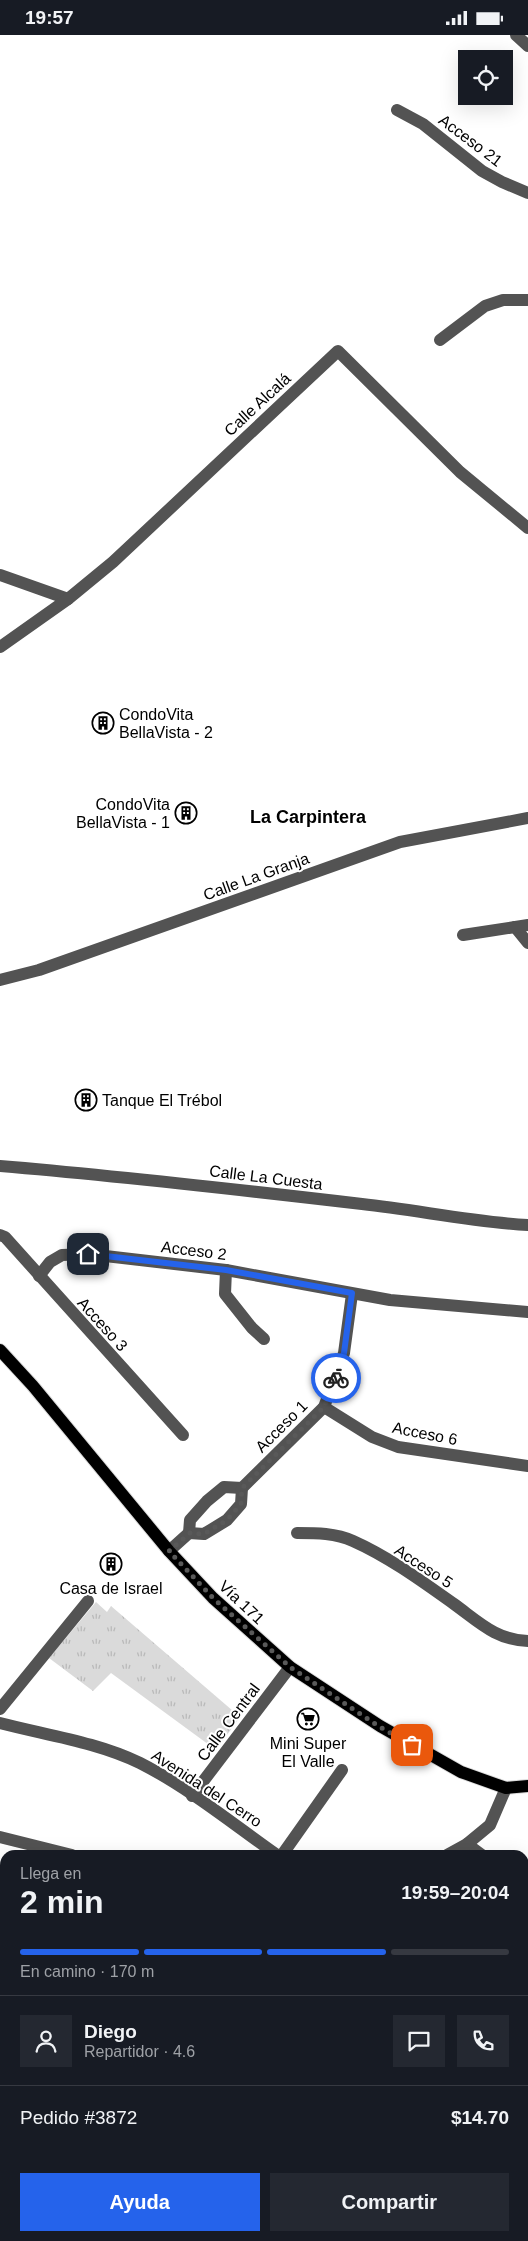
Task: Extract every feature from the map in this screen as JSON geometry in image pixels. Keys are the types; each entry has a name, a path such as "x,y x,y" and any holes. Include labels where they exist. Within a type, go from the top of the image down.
{"main road":[{"name":"Vía 171","path":"0,1350 33,1386 169,1551 213,1598 290,1667 380,1727 461,1772 506,1788 528,1786"}],"street":[{"path":"516,35 528,46"},
{"name":"Acceso 21","path":"397,110 423,124 482,171 528,193"},
{"path":"440,341 485,306 503,300 528,301"},
{"name":"Calle Alcalá","path":"0,647 68,599 112,562 338,351 460,472 528,528"},
{"path":"0,575 68,599"},
{"name":"Calle La Granja","path":"0,980 39,970 400,842 528,818"},
{"path":"462,935 528,925"},
{"path":"515,927 528,943"},
{"name":"Calle La Cuesta","path":"0,1166 365,1204 494,1223 528,1225"},
{"name":"Acceso 3","path":"0,1235 5,1237 182,1435"},
{"name":"Acceso 2","path":"39,1276 50,1262 62,1255 76,1254 226,1270 352,1293"},
{"path":"226,1270 225,1294 252,1328 264,1339"},
{"path":"352,1293 390,1300 528,1312"},
{"name":"Acceso 1","path":"169,1551 190,1533 204,1534 227,1520 241,1504 242,1488 324,1407 344,1353 352,1293"},
{"name":"Acceso 6","path":"324,1407 372,1437 398,1447 528,1466"},
{"name":"Acceso 1","path":"190,1533 190,1521 207,1501 224,1487 242,1488"},
{"name":"Acceso 5","path":"297,1533 329,1534 352,1541 431,1588 494,1633 507,1639 528,1641"},
{"path":"0,1709 88,1601"},
{"name":"Calle Central","path":"192,1796 290,1667"},
{"name":"Avenida del Cerro","path":"0,1723 100,1748 139,1763 192,1796 270,1850"},
{"path":"286,1850 342,1770"},
{"path":"456,1850 467,1844 490,1825 506,1788"},
{"path":"0,1837 39,1850"},
{"path":"467,1844 475,1850"}],"green space":[{"path":"96,1602 107,1612 111,1606 240,1717 216,1750 111,1673 93,1691 49,1658"}],"way so far":[{"path":"336,1378 324,1407 242,1488 241,1504 227,1520 204,1534 190,1533 169,1551 213,1598 290,1667 380,1727 412,1745"}],"place":[{"name":"CondoVita BellaVista - 2","path":"103,723"},
{"name":"CondoVita BellaVista - 1","path":"186,813"},
{"name":"Tanque El Trébol","path":"86,1100"},
{"name":"Casa de Israel","path":"111,1564"},
{"name":"Mini Super El Valle","path":"308,1719"}],"district":[{"name":"La Carpintera","path":"308,817"}],"route":[{"path":"88,1254 226,1270 352,1293 344,1353 336,1378"}]}
